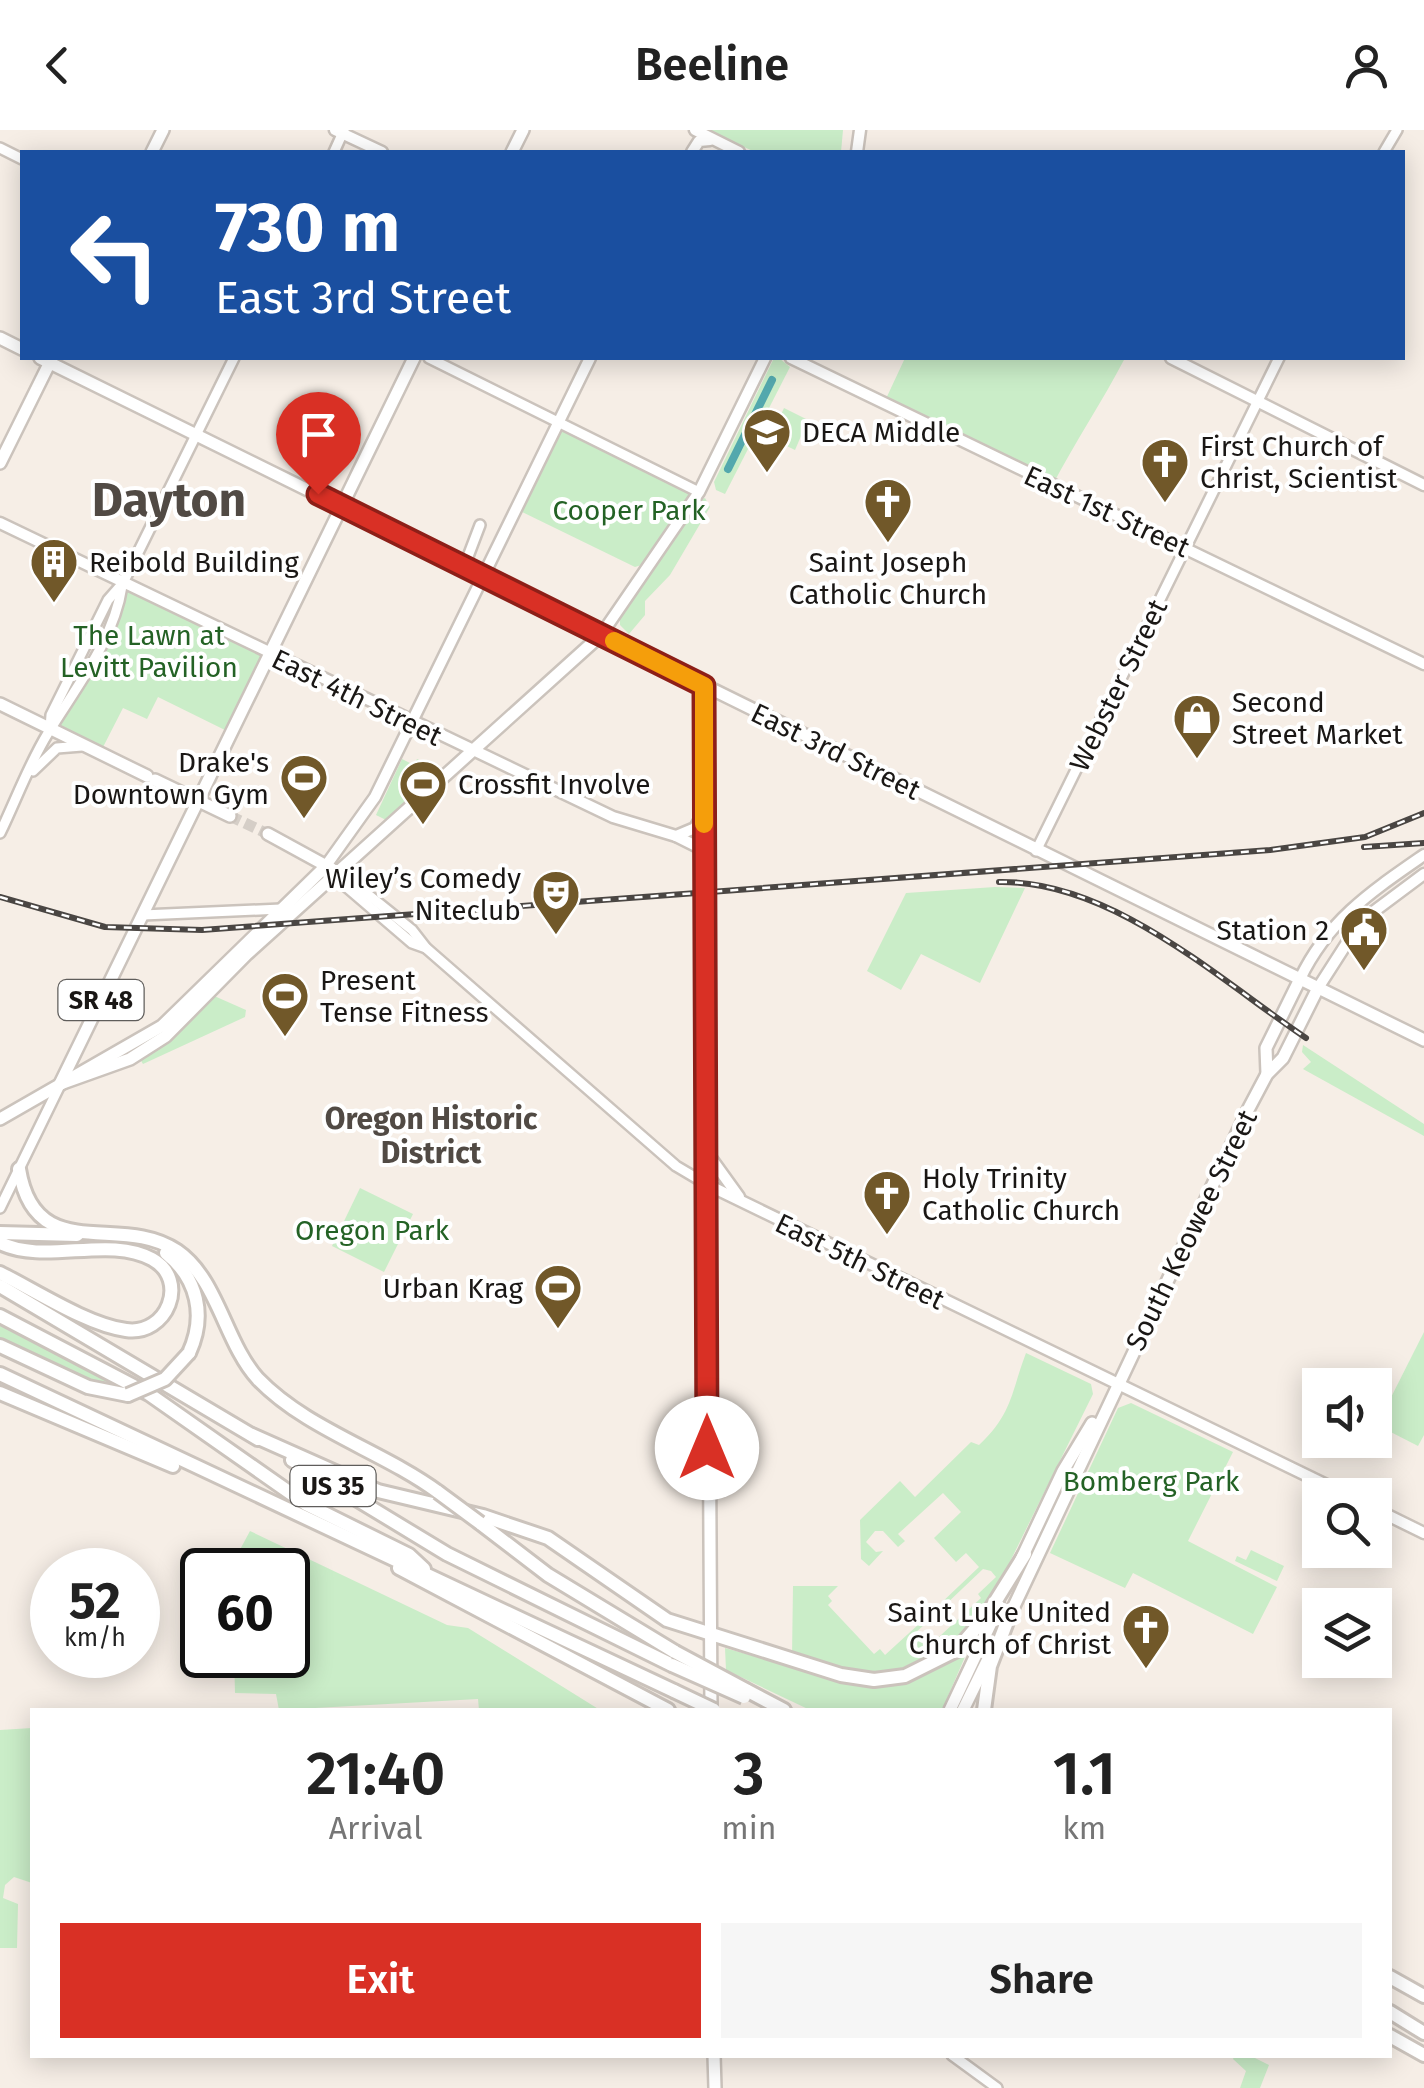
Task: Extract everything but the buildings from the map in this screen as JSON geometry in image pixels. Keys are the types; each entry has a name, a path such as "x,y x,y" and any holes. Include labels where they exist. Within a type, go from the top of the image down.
{"highway":[{"path":"18,1169 25,1198 38,1216 84,1234 174,1249 187,1259 240,1354 269,1389 438,1492 548,1575 673,1658 779,1708"},
{"path":"0,1233 66,1237 84,1234"},
{"path":"0,1346 88,1387 128,1395 165,1380 190,1354 199,1322 194,1288 182,1267 156,1244"},
{"path":"1,1282 126,1330 144,1330 158,1322 171,1302 171,1284 164,1270 142,1255 2,1246"},
{"name":"US 35","path":"1,1282 436,1547 673,1658"},
{"path":"0,1316 149,1394 277,1486 409,1555 429,1574"},
{"name":"US 35","path":"0,1374 708,1708"},
{"path":"0,1393 182,1470 212,1476"},
{"path":"252,1435 378,1491 483,1516 548,1538 632,1600 667,1620 841,1676 874,1680 905,1676 957,1650 986,1615 1024,1554"},
{"path":"372,1550 413,1578 664,1708"},
{"path":"984,1708 990,1666 1010,1614"},
{"path":"746,1694 768,1708"},
{"path":"1392,1978 1424,1996"},
{"path":"1392,2013 1424,2033"},
{"path":"1392,2037 1424,2056"}],"main road":[{"path":"695,130 734,150"},
{"path":"342,131 378,150"},
{"path":"693,150 699,141 711,140"},
{"path":"0,463 47,360"},
{"name":"East 3rd Street","path":"49,360 1424,1040"},
{"name":"SR 48","path":"60,1084 413,360"},
{"path":"0,1119 164,1024 281,909 333,872 372,803 589,360"},
{"path":"60,1084 100,1072 155,1044 333,872 474,752 601,636 699,492 765,360"},
{"name":"East 1st Street","path":"795,360 1424,664"},
{"path":"1175,360 1424,484"},
{"name":"East 4th Street","path":"0,523 613,818 676,836 704,850"},
{"path":"704,686 712,1708"},
{"path":"0,704 230,816"},
{"path":"676,836 695,828 704,812"},
{"name":"East 5th Street","path":"268,834 333,872"},
{"path":"1300,979 1325,934 1346,912 1424,855"},
{"path":"1318,988 1361,920 1424,874"},
{"name":"South Keowee Street","path":"1266,1074 1266,1048 1300,979"},
{"name":"South Keowee Street","path":"965,1708 1266,1074 1283,1058 1318,988"},
{"path":"77,1050 83,1060 94,1065"},
{"path":"707,1153 746,1204"},
{"name":"East 5th Street","path":"708,1185 1311,1478"},
{"name":"South Keowee Street","path":"951,1708 1064,1471 1115,1386"},
{"path":"1392,1517 1424,1532"},
{"path":"714,2058 715,2088"}],"street":[{"path":"0,833 50,728 101,646 120,603 123,583 233,360"},
{"path":"433,360 699,492"},
{"name":"Webster Street","path":"1036,851 1278,360"},
{"path":"464,567 480,525"},
{"path":"25,781 57,748 85,746"},
{"name":"East 5th Street","path":"333,872 676,1166 708,1185"},
{"path":"143,914 281,909"},
{"path":"0,1208 60,1084"},
{"path":"956,2058 998,2088"}],"green space":[{"path":"707,130 843,130 841,150 751,150"},
{"path":"773,360 781,360 790,367 725,494 716,490 714,482"},
{"path":"904,360 1124,360 1052,486 884,403"},
{"path":"784,408 808,420 795,450 770,438"},
{"name":"Cooper Park","path":"559,422 699,492 654,561 635,567 516,509"},
{"path":"705,498 710,507 670,575 645,601 645,615 629,634 620,625 620,614 698,501"},
{"name":"The Lawn at Levitt Pavilion","path":"123,583 269,655 231,733 158,697 147,719 123,708 100,753 51,728 94,659"},
{"path":"402,759 414,765 417,759 439,769 386,820 376,815"},
{"path":"1025,888 980,983 921,954 901,990 867,971 906,893"},
{"path":"212,995 246,1010 245,1017 143,1064 140,1059"},
{"path":"1303,1045 1424,1124 1424,1136 1303,1069 1311,1062 1302,1052"},
{"name":"Oregon Park","path":"360,1188 413,1214 384,1272 332,1246"},
{"path":"0,1322 125,1388 83,1379 0,1341"},
{"path":"1424,1332 1424,1435 1418,1446 1392,1433 1392,1395"},
{"path":"1026,1353 1091,1384 1093,1394 985,1612 950,1649 901,1671 868,1674 792,1656 793,1586 838,1586 828,1596 832,1601 828,1605 874,1654 880,1649 885,1655 931,1613 931,1606 937,1613 914,1634 927,1648 981,1598 978,1594 996,1577 983,1569 942,1608 939,1605 979,1567 966,1553 956,1562 934,1538 961,1512 943,1493 898,1534 905,1541 898,1547 883,1531 875,1531 866,1542 876,1552 883,1551 869,1566 861,1559 860,1520 900,1481 915,1497 971,1442 979,1445 1005,1412"},
{"name":"Bomberg Park","path":"1131,1403 1233,1452 1188,1541 1277,1587 1253,1634 1133,1573 1125,1588 1050,1553 1118,1408"},
{"path":"250,1531 286,1548 241,1548"},
{"path":"1251,1550 1284,1566 1277,1581 1235,1561 1237,1556 1246,1560"},
{"path":"310,1560 447,1625 468,1628 597,1708 479,1708 478,1699 279,1708 276,1694 235,1693 235,1678 310,1678"},
{"path":"971,1643 943,1708 806,1708 726,1670 725,1648 832,1678 887,1682"},
{"path":"30,1728 30,1882 14,1877 5,1885 3,1898 18,1904 17,1948 0,1948 0,1730"},
{"path":"1255,2058 1269,2065 1260,2088 1240,2088 1246,2071 1233,2059"}],"waterway":[{"path":"728,469 772,380"}],"tunnel":[{"path":"230,816 268,834"}],"railway":[{"path":"0,897 105,927 202,930 1270,850 1365,837 1424,813"},
{"path":"1364,847 1424,843"},
{"path":"999,882 1041,886 1082,897 1122,915 1199,962 1306,1038"}],"slow traffic":[{"path":"614,641 704,686 704,824"}],"place":[{"name":"DECA Middle","path":"767,474"},
{"name":"First Church of Christ, Scientist","path":"1165,504"},
{"name":"Saint Joseph Catholic Church","path":"888,544"},
{"name":"Reibold Building","path":"54,604"},
{"name":"Second Street Market","path":"1197,760"},
{"name":"Drake's Downtown Gym","path":"304,820"},
{"name":"Crossfit Involve","path":"423,826"},
{"name":"Wiley’s Comedy Niteclub","path":"556,936"},
{"name":"Station 2","path":"1364,972"},
{"name":"Present Tense Fitness","path":"285,1038"},
{"name":"Holy Trinity Catholic Church","path":"887,1236"},
{"name":"Urban Krag","path":"558,1330"},
{"name":"Saint Luke United Church of Christ","path":"1146,1670"}],"district":[{"name":"Dayton","path":"169,499"},
{"name":"Oregon Historic District","path":"431,1136"}],"route":[{"path":"318,494 704,686 707,1448"}]}
